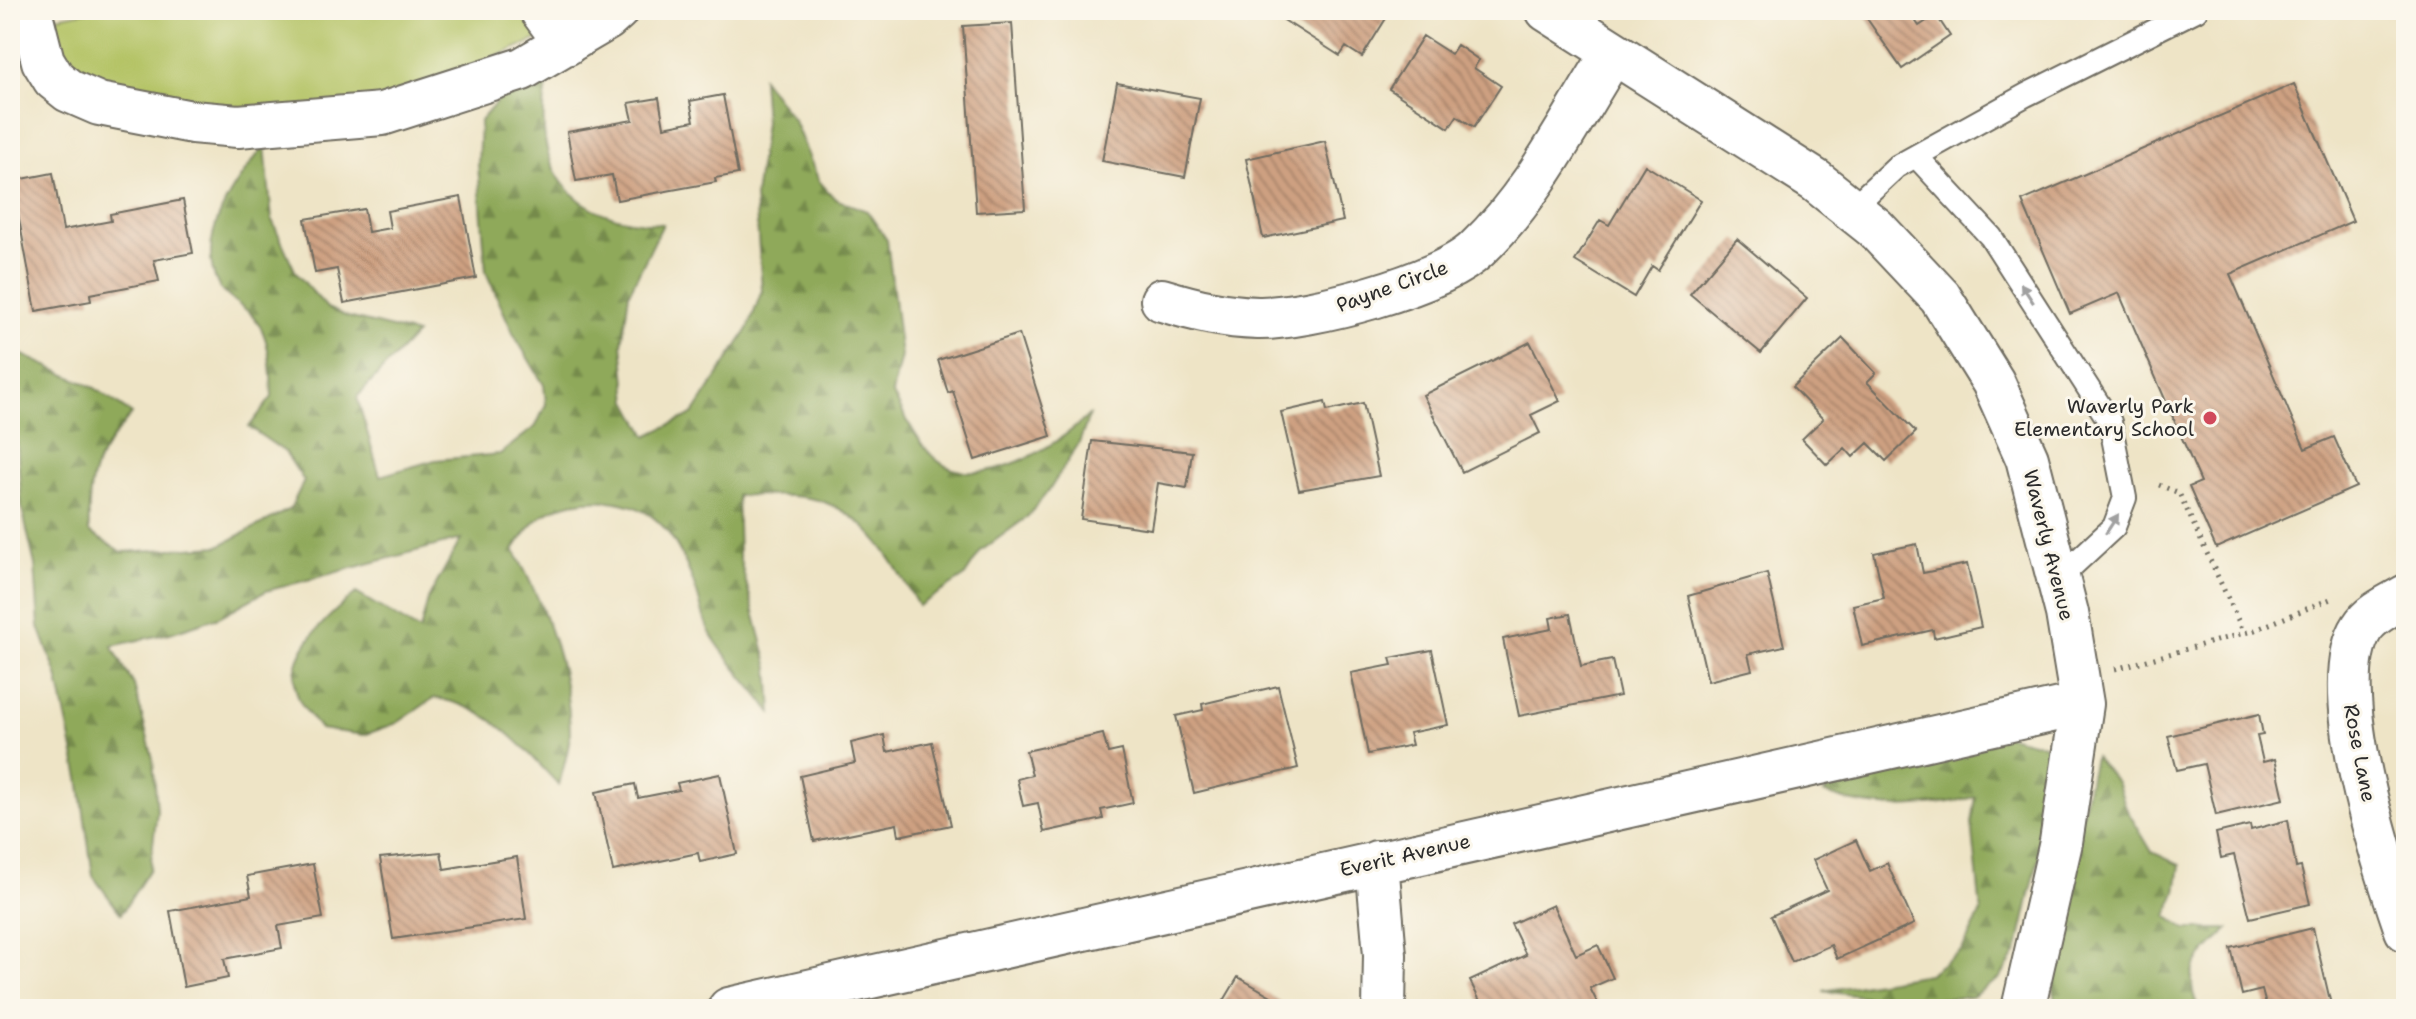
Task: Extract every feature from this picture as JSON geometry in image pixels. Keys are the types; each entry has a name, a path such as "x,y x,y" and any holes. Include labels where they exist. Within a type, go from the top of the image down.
{"street":[{"path":"541,10 566,44"},
{"path":"33,14 43,61 54,79 69,91 99,104 192,122 238,126 382,114 522,69 617,10"},
{"name":"Waverly Avenue","path":"1547,10 1816,181 1875,228 1940,297 1993,382 2027,458 2058,579 2082,704 2061,842 2025,1007"},
{"name":"Payne Circle","path":"1162,300 1211,314 1262,318 1323,310 1440,272 1475,252 1511,213 1613,53"},
{"name":"Rose Lane","path":"2406,596 2363,626 2354,648 2348,684 2350,714 2384,866 2406,930"},
{"name":"Everit Avenue","path":"729,1009 2082,704"},
{"path":"1377,862 1385,955 1384,1009"}],"lane":[{"path":"1851,209 1896,167 2026,95 2196,10"},
{"path":"1916,156 1991,237 2110,422 2125,498 2114,527 2058,579"}],"path":[{"path":"2159,485 2179,493 2244,633"},
{"path":"2110,670 2244,633 2345,594"}],"green space":[{"path":"93,10 605,10 381,106 249,117 84,89 41,20"},
{"path":"549,76 544,109 545,138 551,163 563,184 581,201 603,213 631,221 663,224 629,293 622,344 628,401 647,436 693,414 748,329 762,290 755,197 765,122 762,78 794,121 819,181 835,199 867,211 887,240 901,356 892,393 924,447 938,461 956,470 976,472 997,469 1040,451 1090,414 1079,443 1050,489 1027,517 981,551 964,577 918,606 880,545 855,519 840,509 803,497 737,495 739,556 769,668 772,713 712,636 680,550 658,522 628,504 608,501 572,503 543,515 514,550 545,615 565,683 570,738 559,785 504,730 473,710 455,703 434,698 397,723 364,735 320,729 298,697 296,666 302,652 321,625 356,593 420,631 428,599 461,539 266,591 219,617 170,633 112,646 134,685 153,759 157,811 150,869 121,914 93,876 79,778 57,675 39,627 35,565 22,509 17,443 10,430 10,349 95,388 132,414 102,455 90,495 89,532 122,552 219,546 290,509 304,481 285,452 249,427 272,397 270,364 263,331 251,314 221,289 212,266 211,247 222,210 242,175 265,145 272,220 296,273 327,308 348,317 416,334 357,397 380,476 435,460 500,454 536,426 546,404 544,385 513,333 486,272 478,165 480,121 499,99"},
{"path":"2005,735 2044,745 2060,763 2017,952 1999,979 1971,997 1890,1000 1823,991 1928,974 1962,950 1981,912 1972,823 1976,797 1900,807 1862,804 1824,793 1848,772"},
{"path":"2094,757 2117,782 2127,810 2152,852 2180,865 2176,892 2167,916 2186,929 2229,929 2196,964 2192,983 2199,1009 2059,1009 2053,975 2059,923"}],"building":[{"path":"1284,10 1390,12 1362,57 1346,47 1340,56 1279,17"},
{"path":"1861,10 1920,10 1912,16 1919,26 1936,15 1950,36 1902,69"},
{"path":"1012,23 1025,209 976,212 963,26"},
{"path":"1423,36 1451,54 1457,45 1479,60 1474,68 1501,86 1474,127 1457,116 1449,128 1389,89"},
{"path":"1117,83 1200,98 1185,177 1102,161"},
{"path":"2294,84 2353,221 2230,274 2305,449 2334,437 2356,487 2216,548 2189,487 2201,482 2119,293 2070,314 2022,201"},
{"path":"723,95 738,174 715,178 716,182 617,200 612,175 576,181 567,132 633,120 629,103 659,98 664,127 694,121 690,101"},
{"path":"1325,141 1343,221 1263,238 1246,159"},
{"path":"1645,165 1701,200 1658,270 1652,266 1634,297 1575,261 1600,220 1609,225"},
{"path":"53,173 63,230 111,221 110,214 183,200 193,253 154,260 159,281 90,294 91,301 36,311 12,181"},
{"path":"461,197 476,278 344,303 337,269 315,273 305,219 364,209 368,232 390,228 387,211"},
{"path":"1737,239 1807,298 1761,353 1690,294"},
{"path":"1019,334 1051,436 975,460 953,391 948,393 938,360"},
{"path":"1843,338 1876,373 1867,382 1916,432 1886,461 1868,443 1853,457 1845,448 1827,465 1802,439 1823,419 1792,387"},
{"path":"1530,342 1560,401 1531,415 1540,433 1462,472 1423,395"},
{"path":"1325,402 1327,411 1363,403 1379,476 1299,490 1281,412"},
{"path":"1092,441 1192,452 1187,488 1158,483 1151,529 1081,519"},
{"path":"1917,544 1923,573 1967,564 1981,627 1934,638 1933,630 1862,646 1853,605 1884,598 1874,553"},
{"path":"1767,573 1784,646 1748,654 1752,670 1708,681 1688,596"},
{"path":"1570,614 1581,666 1612,660 1620,696 1519,716 1503,639 1552,629 1550,618"},
{"path":"1432,650 1448,725 1409,733 1412,745 1368,754 1351,673 1392,665 1390,658"},
{"path":"1278,686 1298,768 1194,793 1176,716 1203,710 1202,704"},
{"path":"2259,714 2263,735 2257,736 2263,762 2275,759 2284,799 2216,815 2204,764 2177,770 2168,736"},
{"path":"1103,734 1108,753 1122,750 1133,803 1101,810 1103,819 1044,832 1038,803 1023,806 1017,779 1032,775 1026,751"},
{"path":"884,735 887,752 932,742 951,825 899,836 897,824 814,841 800,776 855,763 851,743"},
{"path":"720,774 737,854 700,862 698,853 613,871 596,792 635,784 638,798 679,790 677,783"},
{"path":"2288,820 2296,868 2301,867 2310,904 2250,918 2234,855 2221,858 2216,833 2250,825 2251,830"},
{"path":"1856,840 1870,871 1887,863 1914,924 1837,959 1831,945 1792,962 1771,916 1827,890 1813,860"},
{"path":"441,852 444,869 517,857 526,919 393,939 380,858"},
{"path":"313,864 323,918 278,926 282,948 224,959 228,978 184,987 170,911 251,896 247,876"},
{"path":"1553,905 1576,955 1598,945 1613,978 1590,988 1598,1004 1586,1009 1484,1009 1470,981 1526,955 1511,924"},
{"path":"2313,928 2332,1009 2267,1009 2262,990 2242,995 2231,948"},
{"path":"1238,977 1287,1005 1285,1009 1219,1009"}],"place":[{"name":"Waverly Park Elementary School","path":"2210,418"}]}
